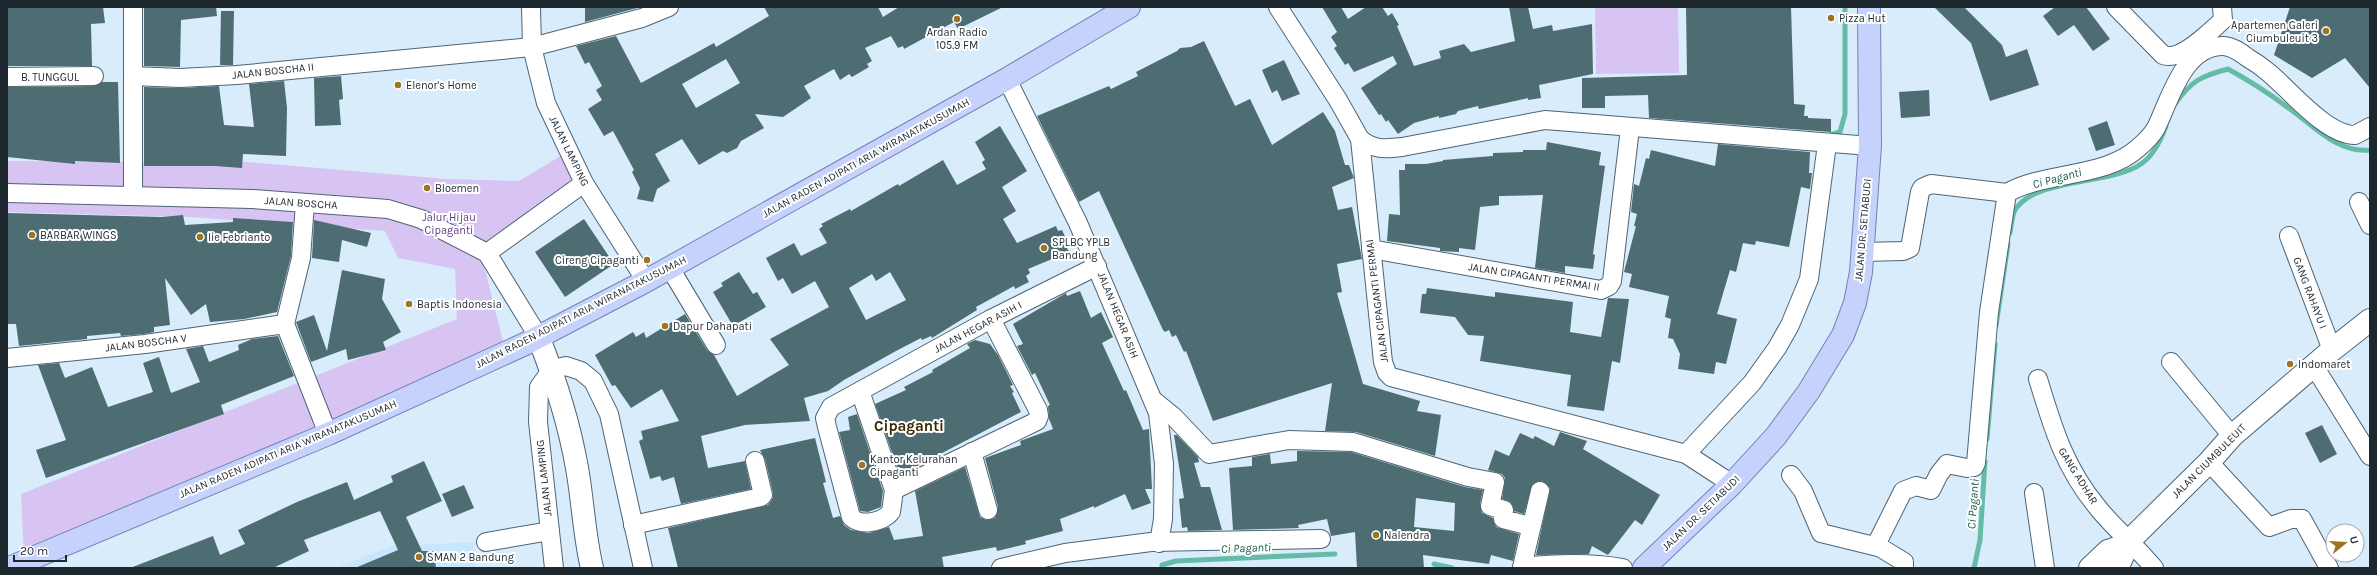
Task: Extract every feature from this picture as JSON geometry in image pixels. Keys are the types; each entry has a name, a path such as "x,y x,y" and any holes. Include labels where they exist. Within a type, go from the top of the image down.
{"main road":[{"name":"JALAN RADEN ADIPATI ARIA WIRANATAKUSUMAH","path":"9,568 328,434 538,336 670,268 1007,79 1129,7"},
{"name":"JALAN DR. SETIABUDI","path":"1644,568 1732,484 1776,436 1809,391 1843,334 1855,303 1863,252 1870,146 1869,7"},
{"name":"JALAN CIUMBULEUIT","path":"2090,568 2108,551 2128,542 2209,462 2232,436 2332,350 2370,320"},
{"path":"538,336 552,369 566,414 578,469 592,568"},
{"name":"JALAN CIUMBULEUIT","path":"2113,568 2120,562 2128,542"}],"street":[{"path":"133,7 133,195"},
{"name":"JALAN LAMPING","path":"531,7 532,48 546,103 584,184 646,281"},
{"name":"JALAN BOSCHA II","path":"133,76 180,78 237,75 532,48 642,18 668,7"},
{"name":"JALAN CIPAGANTI PERMAI","path":"1278,7 1338,100 1360,139 1384,362 1387,373 1392,377 1686,454 1732,484"},
{"path":"2116,7 2163,55 2172,57 2182,53 2223,20 2222,7"},
{"path":"1863,252 1903,251 1910,248 1920,192 1925,186 1931,184 2007,193 2024,184 2106,165 2130,154 2155,130 2173,85 2185,69 2194,60 2214,48 2224,46 2235,49 2268,71 2313,113 2335,129 2356,135 2370,127"},
{"name":"B. TUNGGUL","path":"7,77 94,76"},
{"name":"JALAN HEGAR ASIH","path":"1007,79 1098,266 1158,413 1164,464 1164,519 1159,543"},
{"path":"1360,139 1371,147 1379,150 1402,148 1545,120 1827,144 1870,146"},
{"name":"JALAN CIPAGANTI PERMAI II","path":"1371,249 1601,290 1606,288 1612,281 1630,128"},
{"path":"1686,454 1752,383 1777,348 1790,325 1809,279 1827,144"},
{"path":"538,336 487,253 584,184"},
{"name":"JALAN BOSCHA","path":"7,193 133,195 305,203 388,209 421,219 487,253"},
{"path":"1878,547 1877,541 1903,490 1916,486 1931,490 1939,474 1947,464 1967,468 1974,467 1976,463 1988,312 2007,193"},
{"path":"2359,202 2370,225"},
{"path":"305,203 301,258 285,324 328,434"},
{"name":"GANG RAHAYU I","path":"2289,236 2332,350"},
{"name":"JALAN HEGAR ASIH I","path":"894,490 891,512 885,518 863,524 851,517 825,418 832,408 860,390 1098,266"},
{"path":"670,268 716,345"},
{"path":"860,390 894,490 972,452 1033,425 1039,416 1038,410 992,320"},
{"name":"JALAN BOSCHA V","path":"7,358 145,344 285,324"},
{"path":"2171,362 2232,436"},
{"path":"552,369 560,366 572,367 593,381 609,414 643,568"},
{"path":"2314,366 2370,456"},
{"name":"JALAN LAMPING","path":"552,369 539,386 538,422 554,568"},
{"name":"GANG ADHAR","path":"2038,379 2059,447 2070,467 2098,508 2128,542 2154,568"},
{"path":"1153,400 1174,417 1209,454 1289,440 1353,442 1468,477 1495,482 1490,506 1504,510 1503,519 1530,526"},
{"path":"972,452 988,510"},
{"path":"633,525 761,497 763,495 755,461"},
{"path":"2209,462 2269,527 2290,519 2302,520 2329,568"},
{"path":"1791,474 1803,491 1820,533 1878,547 1904,562 1904,568"},
{"path":"1540,491 1530,526 1522,567 1560,562 1598,563 1623,568"},
{"path":"2034,493 2045,568"},
{"path":"486,542 550,531"},
{"path":"1001,568 1065,553 1159,543 1321,539"}],"shaded area":[{"name":"SMAN 2 Bandung","path":"474,542 475,568 335,568 392,546"}],"green space":[{"path":"1595,7 1678,7 1679,73 1596,74"},
{"name":"Jalur Hijau Cipaganti","path":"564,154 575,184 481,254 505,349 24,557 21,494 457,319 455,269 398,258 385,231 190,217 7,212 7,161 247,162 446,179 519,181"}],"building":[{"path":"7,7 103,7 105,23 91,24 92,66 7,66"},
{"path":"144,7 216,7 217,16 181,20 180,67 144,66"},
{"path":"585,7 641,7 585,22"},
{"path":"764,7 878,7 883,17 899,7 1003,7 958,29 954,22 904,49 903,46 898,48 891,36 865,48 872,61 867,64 869,67 852,77 849,74 840,80 834,69 804,86 811,98 783,117 755,114 764,128 741,141 737,148 727,153 723,151 699,165 682,139 655,154 670,181 657,189 653,202 637,199 640,188 632,172 634,170 613,131 604,136 588,109 602,100 596,90 602,86 589,62 585,64 576,46 616,36 641,83 714,43 716,47 769,16","holes":["726,59 740,83 696,108 682,84"]},
{"path":"1322,7 1341,7 1348,19 1366,7 1382,7 1388,16 1392,13 1399,25 1397,26 1414,66 1441,58 1439,51 1464,44 1471,52 1515,41 1509,7 1528,7 1533,29 1552,25 1553,31 1592,24 1593,74 1539,85 1541,98 1528,100 1528,98 1479,109 1478,106 1458,111 1456,114 1439,118 1439,116 1414,123 1398,134 1388,120 1386,122 1381,114 1379,115 1361,88 1397,64 1393,56 1354,72 1348,63 1345,65 1334,48 1337,46 1331,37 1337,32"},
{"path":"1686,7 1791,7 1794,104 1805,105 1804,116 1808,116 1808,118 1831,119 1831,132 1649,118 1648,95 1605,96 1605,108 1582,108 1582,78 1687,75"},
{"path":"1934,7 1964,7 2002,45 2006,57 2027,49 2039,85 1990,101 1971,43"},
{"path":"2055,7 2086,7 2110,39 2093,51 2074,25 2058,36 2043,16"},
{"name":"Apartemen Galeri Ciumbuleuit 3","path":"2290,7 2370,7 2370,88 2345,58 2312,78 2274,55"},
{"path":"221,11 234,11 233,65 220,65"},
{"path":"1204,41 1235,106 1250,99 1272,145 1323,112 1335,131 1345,165 1349,165 1354,178 1332,187 1338,210 1352,207 1362,259 1337,264 1342,292 1337,293 1363,384 1420,401 1417,411 1441,415 1435,456 1356,432 1325,431 1332,383 1213,421 1186,351 1184,352 1176,335 1172,337 1169,330 1165,332 1163,330 1099,191 1079,202 1037,116 1109,86 1111,89 1138,76 1136,72 1180,48 1191,47"},
{"path":"1284,60 1300,94 1282,101 1277,90 1272,93 1262,70"},
{"path":"341,76 343,99 339,100 341,125 315,126 314,78"},
{"path":"284,81 287,108 286,156 243,154 242,168 215,166 144,166 144,87 181,88 219,86 224,125 254,127 249,84"},
{"path":"102,82 118,82 120,163 75,161 75,164 7,157 7,87 94,86"},
{"path":"1929,90 1930,116 1901,118 1899,92"},
{"path":"2107,121 2115,145 2096,151 2088,128"},
{"path":"1000,126 1027,171 1002,187 1016,211 1003,219 1017,243 1056,226 1058,231 1062,230 1068,243 1065,244 1069,252 1028,269 1030,273 1026,276 1029,282 1015,289 1014,286 976,307 977,310 932,338 931,336 922,340 921,338 844,380 828,391 804,398 810,421 745,425 701,436 708,468 745,461 751,489 681,504 674,477 662,481 660,476 650,479 639,441 643,439 641,431 679,421 662,389 631,408 615,385 612,386 595,355 633,332 636,337 644,332 646,338 685,314 707,350 714,355 737,396 789,365 770,339 829,307 815,281 792,294 783,278 778,281 766,258 794,243 801,256 827,243 819,229 823,226 821,224 850,209 851,211 898,184 899,186 943,160 957,185 986,169 982,162 985,160 975,142","holes":["890,272 906,300 866,320 849,288 872,274 876,281"]},
{"path":"1547,142 1601,152 1599,165 1605,166 1593,254 1595,255 1593,269 1565,266 1565,273 1535,268 1543,195 1499,196 1499,205 1480,207 1475,250 1459,248 1459,252 1440,251 1440,248 1387,241 1389,214 1400,215 1399,170 1405,170 1405,164 1426,164 1443,160 1493,156 1493,153 1523,152 1523,150 1546,150"},
{"path":"1718,144 1810,152 1809,173 1812,173 1810,189 1801,187 1789,247 1756,241 1755,245 1743,243 1736,272 1730,270 1717,314 1737,319 1726,364 1716,362 1714,374 1678,369 1680,354 1673,339 1668,338 1671,319 1665,317 1669,296 1629,287 1632,274 1624,272 1636,226 1634,226 1637,214 1631,212 1634,184 1639,186 1646,158 1649,159 1651,150 1715,166"},
{"path":"7,213 162,217 183,215 185,225 233,222 233,218 293,222 291,256 277,312 244,319 210,322 206,304 191,315 165,278 170,325 154,327 154,332 144,334 121,336 120,333 87,336 87,339 19,346 16,324 7,324"},
{"path":"584,219 614,264 565,297 535,252"},
{"path":"314,220 371,233 367,247 342,240 339,262 312,258"},
{"path":"342,270 385,279 382,299 401,332 383,342 386,350 348,360 346,349 311,362 296,322 314,315 327,351"},
{"path":"739,272 753,294 757,292 766,307 733,326 713,292 723,286 721,283"},
{"path":"1427,288 1495,297 1495,292 1573,302 1570,332 1601,337 1608,298 1629,299 1620,363 1612,361 1604,411 1567,406 1571,375 1480,361 1484,336 1468,335 1455,317 1420,313 1422,294 1426,294"},
{"path":"1080,291 1091,318 1101,312 1113,337 1102,343 1124,391 1126,390 1143,430 1149,429 1152,489 1145,489 1151,503 1132,510 1125,494 1094,508 1094,506 1060,519 1063,531 1025,541 1026,544 997,551 996,547 942,557 944,568 678,568 668,528 768,505 773,498 773,493 765,459 760,450 815,438 826,482 823,483 833,518 840,516 844,525 851,530 869,533 889,527 894,540 923,536 915,491 965,467 980,517 986,520 995,518 998,507 985,458 1021,445 1020,441 1053,429 1049,419 1048,406 1050,405 1035,373 1032,375 1017,346 1023,344 1013,324 1066,293 1067,296"},
{"path":"278,336 294,376 221,405 224,414 46,478 36,450 66,440 38,365 59,363 65,378 92,367 108,407 153,392 143,363 159,357 171,393 200,382 186,349 203,346 209,362 239,350 238,345 252,339"},
{"path":"975,340 990,344 998,355 1013,385 1010,386 1014,392 1012,393 1021,412 900,475 875,404 906,390 904,387 933,372 932,370 970,348 967,344"},
{"name":"Kantor Kelurahan Cipaganti","path":"857,414 883,491 881,507 868,512 860,511 839,432 850,430 848,417"},
{"path":"2322,425 2337,454 2320,463 2305,433"},
{"path":"1560,432 1587,441 1583,449 1660,495 1642,525 1635,520 1608,555 1592,546 1589,554 1536,555 1550,488 1542,481 1533,484 1524,514 1514,511 1511,503 1502,499 1505,478 1502,474 1488,470 1495,450 1509,456 1520,433 1533,439 1535,436 1554,446"},
{"path":"1174,435 1177,435 1198,457 1199,462 1194,463 1201,487 1210,487 1222,530 1188,531 1187,527 1182,528 1179,499 1184,498"},
{"path":"1297,451 1351,452 1465,487 1483,490 1480,504 1482,513 1493,518 1496,527 1519,534 1513,561 1491,555 1489,564 1423,555 1424,568 1357,568 1355,532 1331,536 1327,519 1298,525 1299,528 1233,530 1229,468 1252,466 1252,457 1270,454 1271,464 1297,461","holes":["1416,498 1455,503 1454,531 1414,527"]},
{"path":"424,461 442,501 406,517 422,551 434,551 436,568 355,568 398,550 380,511 304,540 309,551 273,568 130,568 213,536 220,555 245,544 238,530 297,502 347,482 354,500 393,482 391,476"},
{"path":"464,485 474,508 452,517 442,494"}],"waterway":[{"path":"1830,135 1840,132 1845,114 1845,7"},
{"name":"Ci Paganti","path":"2175,104 2186,90 2197,80 2228,69 2267,93 2318,131 2337,143 2358,150 2370,150"},
{"name":"Ci Paganti","path":"2010,233 2014,212 2023,201 2036,193 2053,187 2111,176 2128,171 2141,164 2149,157 2162,137 2166,126"},
{"name":"Ci Paganti","path":"1996,326 2008,244"},
{"name":"Ci Paganti","path":"1987,439 1995,344"},
{"name":"Ci Paganti","path":"1974,568 1980,540 1985,461"},
{"name":"Ci Paganti","path":"1162,568 1162,565 1176,561 1335,554"},
{"name":"Ci Paganti","path":"1434,564 1452,568"}],"place":[{"name":"Pizza Hut","path":"1831,18"},
{"name":"Ardan Radio 105.9 FM","path":"957,19"},
{"name":"Apartemen Galeri Ciumbuleuit 3","path":"2326,31"},
{"name":"Elenor's Home","path":"398,85"},
{"name":"Bloemen","path":"427,188"},
{"name":"BARBAR WINGS","path":"32,235"},
{"name":"Iie Febrianto","path":"200,237"},
{"name":"SPLBC YPLB Bandung","path":"1044,248"},
{"name":"Cireng Cipaganti","path":"647,260"},
{"name":"Baptis Indonesia","path":"409,304"},
{"name":"Dapur Dahapati","path":"665,326"},
{"name":"Indomaret","path":"2290,364"},
{"name":"Kantor Kelurahan Cipaganti","path":"862,465"},
{"name":"Nalendra","path":"1376,535"},
{"name":"SMAN 2 Bandung","path":"419,557"}],"district":[{"name":"Cipaganti","path":"909,426"}]}
